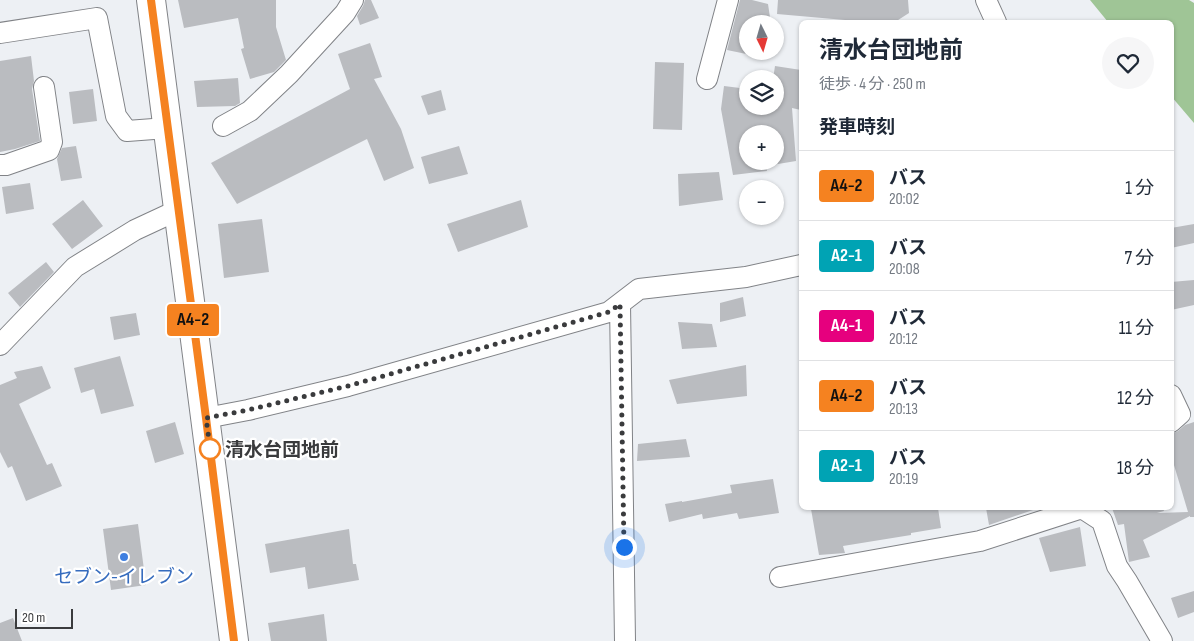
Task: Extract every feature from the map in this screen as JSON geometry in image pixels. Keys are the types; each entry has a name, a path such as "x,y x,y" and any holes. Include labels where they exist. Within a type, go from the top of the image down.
{"main road":[{"path":"151,0 234,641"}],"street":[{"path":"223,126 250,111 289,74 345,12 353,0"},
{"path":"707,79 728,0"},
{"path":"986,0 995,20"},
{"path":"0,33 98,18 116,116 127,131 167,128"},
{"path":"0,166 49,150 52,142 44,87"},
{"path":"0,345 75,267 135,230 178,210"},
{"path":"206,418 348,386 609,312 639,289 746,277 799,265"},
{"path":"620,304 625,641"},
{"path":"1174,401 1180,414 1174,419"},
{"path":"780,577 980,541 1076,510"},
{"path":"1085,510 1102,521 1117,566 1162,641"}],"green space":[{"path":"1090,0 1189,0 1194,3 1194,123 1174,100 1174,20 1106,20"}],"building":[{"path":"178,0 276,0 276,27 286,60 274,72 250,79 241,49 244,48 238,18 184,28"},
{"path":"365,0 371,0 379,18 360,25 357,16"},
{"path":"740,0 752,0 768,4 770,15 739,15 739,52 727,50"},
{"path":"778,0 908,0 909,13 898,20 845,20 777,14"},
{"path":"370,43 382,77 374,79 401,129 414,168 384,181 367,139 237,204 211,163 350,89 338,54"},
{"path":"31,56 34,81 32,89 40,141 0,152 0,61"},
{"path":"655,62 684,63 682,130 653,129"},
{"path":"775,66 799,70 799,110 792,108 796,161 784,163 784,125 739,125 739,170 767,171 733,175 721,109 724,86 739,88 739,115 784,115 784,70 774,70"},
{"path":"238,78 240,103 235,106 197,107 194,81"},
{"path":"93,89 97,121 73,124 69,92"},
{"path":"441,90 446,110 428,115 421,96"},
{"path":"76,146 82,178 61,181 57,159 62,148"},
{"path":"459,146 468,174 429,184 421,157"},
{"path":"719,172 723,200 679,206 678,174"},
{"path":"30,183 34,209 6,214 2,187"},
{"path":"83,200 103,226 72,249 52,224"},
{"path":"521,200 528,227 458,252 447,224"},
{"path":"262,219 269,272 224,278 218,224"},
{"path":"1194,224 1194,243 1174,247 1174,227"},
{"path":"46,262 54,272 20,307 8,293"},
{"path":"1194,280 1194,305 1174,309 1174,282"},
{"path":"743,297 746,316 720,322 720,303"},
{"path":"136,313 140,335 114,340 110,317"},
{"path":"678,322 712,324 717,347 682,349"},
{"path":"120,356 134,406 101,414 94,389 81,393 74,368"},
{"path":"746,365 747,396 677,404 669,380"},
{"path":"42,366 51,388 19,404 47,465 52,463 62,486 26,501 12,466 8,468 0,452 0,385 17,378 14,372"},
{"path":"175,422 184,454 155,463 146,431"},
{"path":"1194,422 1194,517 1190,516 1143,540 1150,557 1129,562 1124,524 1118,525 1113,510 1164,510 1157,513 1188,512 1174,465 1174,433 1185,425"},
{"path":"686,439 690,457 637,461 638,444"},
{"path":"773,479 779,513 739,519 737,513 703,519 702,514 669,522 665,504 732,493 730,485"},
{"path":"811,510 938,510 941,528 843,546 845,553 819,555"},
{"path":"986,510 1033,510 989,525"},
{"name":"セブン-イレブン","path":"138,524 146,585 111,590 103,529"},
{"path":"1080,527 1086,566 1050,572 1039,538"},
{"path":"349,529 353,564 356,564 359,580 308,589 305,567 270,573 265,544"},
{"path":"1194,591 1194,612 1178,618 1171,598"},
{"path":"324,614 327,641 271,641 268,623"},
{"path":"13,618 22,641 0,641 0,623"}],"bus line":[{"name":"A4-2","path":"151,0 234,641"}],"place":[{"name":"清水台団地前","path":"210,449"},
{"name":"セブン-イレブン","path":"124,557"}],"route":[{"path":"210,449 211,455 206,418 348,386 609,312 620,304 624,547"}]}
